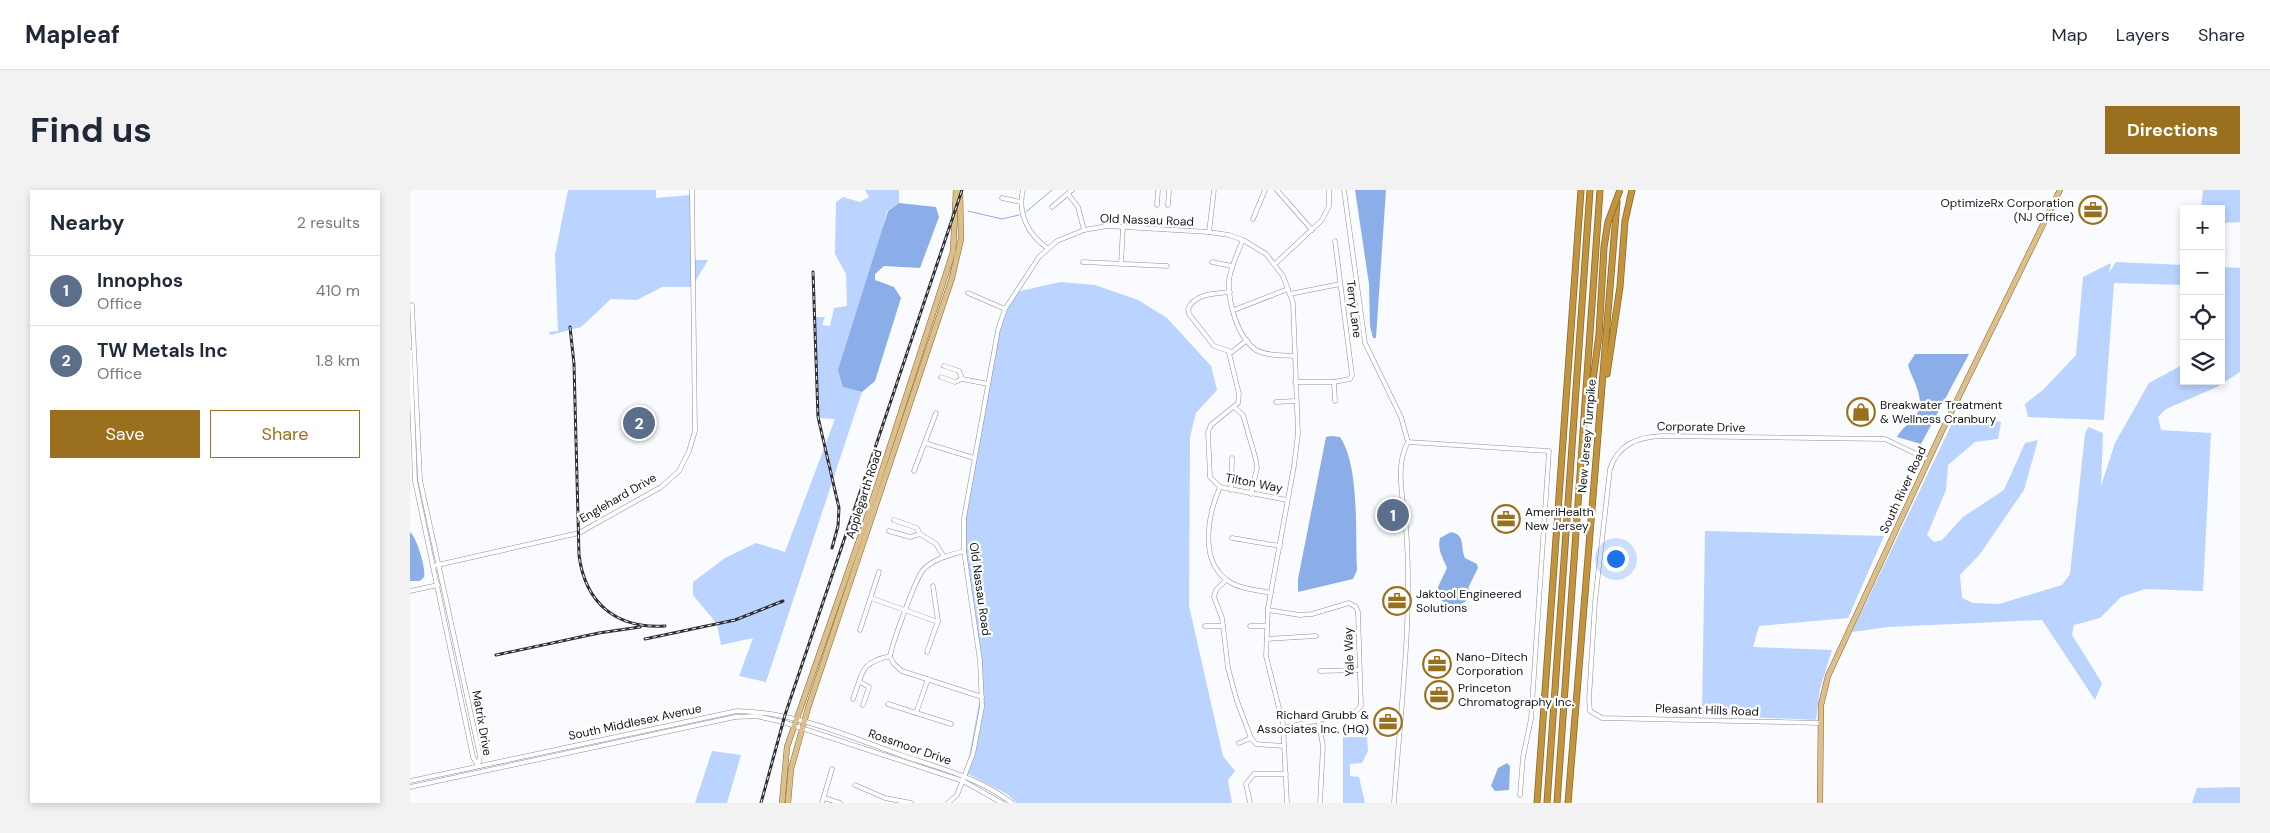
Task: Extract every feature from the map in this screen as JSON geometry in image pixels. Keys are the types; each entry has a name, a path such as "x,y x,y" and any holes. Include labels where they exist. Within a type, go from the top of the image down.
{"highway":[{"name":"New Jersey Turnpike","path":"1537,803 1580,190"},
{"name":"New Jersey Turnpike","path":"1547,803 1590,190"},
{"name":"New Jersey Turnpike","path":"1557,803 1600,190"},
{"name":"New Jersey Turnpike","path":"1568,803 1619,190"},
{"path":"1580,481 1585,461 1591,392 1598,344 1602,258 1608,222 1619,190"},
{"path":"1599,418 1620,287 1625,221 1632,190"}],"main road":[{"name":"Applegarth Road","path":"782,803 787,747 866,520 952,257 956,190"},
{"name":"Applegarth Road","path":"788,803 791,768 804,720 952,278 961,239 960,190"},
{"name":"South River Road","path":"1820,803 1820,724 1824,691 1834,662 1929,460 2060,190"}],"street":[{"name":"Englehard Drive","path":"433,566 572,536 661,487 679,471 689,451 695,431 692,190"},
{"path":"1023,190 1021,202 1026,224 1040,243 1048,248"},
{"path":"1052,207 1072,190"},
{"path":"1157,205 1158,190"},
{"path":"1168,205 1169,190"},
{"path":"1209,232 1214,190"},
{"path":"1253,219 1265,190"},
{"path":"1278,190 1312,230"},
{"path":"1275,264 1322,220 1327,211 1328,190"},
{"path":"1344,190 1365,343 1401,417 1408,442 1403,450 1401,481 1409,589 1394,803"},
{"path":"1068,194 1078,207 1084,230"},
{"path":"1002,198 1021,202"},
{"name":"Old Nassau Road","path":"948,803 957,795 973,754 982,697 980,662 964,551 964,518 998,330 1005,309 1048,248 1066,236 1084,230 1107,226 1209,232 1243,240 1266,254 1275,264 1288,288 1293,303 1297,446 1268,610 1267,626 1268,669 1279,704 1283,728 1287,803"},
{"path":"1121,264 1123,227"},
{"path":"1243,240 1232,266 1230,292 1239,328 1257,350 1265,353 1294,356"},
{"name":"Terry Lane","path":"1334,382 1350,379 1352,375 1335,241"},
{"path":"1083,262 1167,266"},
{"path":"1212,262 1232,266"},
{"path":"1290,294 1340,284"},
{"path":"1234,310 1288,288"},
{"path":"1229,353 1214,346 1191,318 1188,309 1195,299 1202,296 1230,292"},
{"path":"968,293 1005,309"},
{"name":"Matrix Drive","path":"410,313 412,305 420,480 480,756 478,766"},
{"path":"1229,353 1247,340"},
{"name":"Matrix Drive","path":"410,351 415,481 473,757 478,766"},
{"path":"1229,353 1238,394 1238,403 1234,407 1243,415 1256,460 1251,494"},
{"path":"944,366 959,371 962,378"},
{"path":"941,377 955,382 962,378 988,384"},
{"path":"1295,382 1334,382 1335,401"},
{"path":"1276,402 1295,401"},
{"name":"Tilton Way","path":"1234,407 1211,426 1208,432 1208,472 1220,487 1287,500"},
{"path":"914,471 936,413"},
{"name":"Corporate Drive","path":"1593,714 1590,711 1589,700 1591,655 1610,469 1617,453 1630,441 1662,436 1885,440 1929,460"},
{"path":"1408,442 1549,450 1531,719 1523,757 1520,794"},
{"path":"925,443 974,458"},
{"path":"1231,490 1232,458"},
{"path":"1220,487 1212,505 1209,541 1212,561 1226,580 1234,584 1271,593"},
{"path":"894,520 917,528 920,534 936,544 944,557"},
{"path":"889,531 910,537 920,534"},
{"path":"1232,538 1280,546"},
{"path":"964,551 944,557 920,573 896,632 890,656 894,664 902,671 982,697"},
{"path":"860,630 879,572"},
{"path":"1226,580 1216,590 1214,596 1223,626 1228,668 1251,738 1256,744 1284,746"},
{"path":"410,591 443,584"},
{"path":"927,652 938,622 933,586"},
{"path":"871,598 938,622"},
{"name":"Yale Way","path":"1268,610 1300,615 1321,612 1344,604 1353,604 1358,612 1361,706 1358,710 1283,728"},
{"path":"1205,626 1223,626"},
{"path":"1250,626 1267,626"},
{"path":"1267,639 1316,636"},
{"path":"853,699 867,664 890,656"},
{"path":"1320,671 1359,670"},
{"path":"916,713 928,679"},
{"path":"860,682 868,687 863,705"},
{"path":"888,704 951,724"},
{"name":"South Middlesex Avenue","path":"410,781 737,711 763,711 798,719"},
{"name":"Pleasant Hills Road","path":"1593,714 1602,718 1820,724"},
{"name":"South Middlesex Avenue","path":"410,787 735,718 764,718 795,727"},
{"name":"Rossmoor Drive","path":"798,719 995,790 1012,803"},
{"path":"1318,719 1323,746 1320,803"},
{"name":"Rossmoor Drive","path":"795,727 964,779 1002,803"},
{"path":"1239,743 1251,738"},
{"path":"822,803 832,769"},
{"path":"1250,803 1246,784 1250,776 1254,774 1286,774"},
{"path":"855,785 884,801 911,803"},
{"path":"824,798 840,803"}],"shaded area":[{"path":"568,190 656,190 656,198 690,195 692,260 708,260 692,287 662,287 637,300 611,299 581,327 550,335 549,332 558,331 555,255"},
{"path":"865,190 899,190 899,203 887,211 843,387 862,392 766,682 739,676 753,638 721,645 717,624 693,595 693,582 725,558 756,543 785,552 835,419 819,418 815,317 825,317 822,325 830,326 834,308 847,306 846,274 835,254 836,202 843,197 860,202 869,197"},
{"path":"1355,190 1386,190 1376,338 1373,338 1370,326 1369,284"},
{"path":"2203,190 2240,190 2240,222 2225,223 2225,205 2201,205"},
{"path":"899,203 936,207 939,217 920,268 884,266 875,274 875,280 894,287 901,298 875,381 862,392 843,387 838,370 888,211"},
{"path":"2116,262 2180,265 2180,285 2114,283 2104,420 2028,417 2025,404 2043,390 2076,355 2083,277 2111,263 2109,273"},
{"path":"2225,267 2240,268 2240,372 2225,382"},
{"path":"1060,282 1095,285 1138,300 1167,318 1211,366 1217,390 1196,413 1190,437 1189,606 1223,756 1235,771 1228,780 1232,803 1017,803 1007,794 966,773 982,686 963,527 997,328 1016,292"},
{"path":"1915,354 1969,354 1921,444 1897,437 1919,411 1920,397 1908,365"},
{"path":"2180,366 2180,385 2220,385 2166,409 2158,417 2161,430 2211,433 2203,591 2145,589 2121,597 2100,618 2074,625 2072,635 2102,683 2095,700 2042,620 1888,627 1852,632 1956,415 2001,422 1998,439 1975,442 1948,465 1946,490 1927,535 1934,542 1942,540 1963,517 2004,490 2025,443 2038,440 2024,490 1980,554 1960,575 1962,598 1973,603 1999,604 2062,585 2070,574 2085,434 2088,427 2103,433 2101,486 2115,443 2149,383"},
{"path":"1326,437 1340,437 1351,465 1354,483 1357,570 1353,579 1298,592 1298,579"},
{"path":"1705,531 1884,536 1848,618 1759,626 1753,647 1832,650 1820,689 1816,720 1702,715"},
{"path":"410,532 418,547 422,561 424,577 420,581 410,581"},
{"path":"1451,532 1461,539 1465,558 1477,564 1478,568 1469,586 1466,601 1454,605 1447,603 1437,596 1438,587 1447,568 1442,557 1439,542 1440,538"},
{"path":"1343,737 1367,737 1368,751 1362,763 1350,764 1350,776 1359,777 1365,803 1343,803"},
{"path":"712,751 741,755 727,803 695,803"},
{"path":"1507,763 1510,766 1509,790 1495,791 1491,786 1498,768"},
{"path":"2240,787 2240,803 2192,803 2197,788"}],"waterway":[{"path":"1026,212 1052,190"},
{"path":"968,211 1002,219 1019,215"}],"railway":[{"path":"761,803 785,715 962,190"},
{"path":"813,272 818,417 839,508 838,526 832,548"},
{"path":"570,327 574,364 579,555 582,572 588,587 596,599 606,610 618,618 647,626 665,626"},
{"path":"645,639 735,620 783,601"},
{"path":"496,655 599,633 640,627"}],"place":[{"name":"OptimizeRx Corporation (NJ Office)","path":"2093,210"},
{"name":"Breakwater Treatment & Wellness Cranbury","path":"1861,412"},
{"name":"TW Metals Inc","path":"639,423"},
{"name":"Innophos","path":"1393,515"},
{"name":"AmeriHealth New Jersey","path":"1506,519"},
{"name":"Jaktool Engineered Solutions","path":"1397,601"},
{"name":"Nano-Ditech Corporation","path":"1437,664"},
{"name":"Princeton Chromatography Inc.","path":"1439,695"},
{"name":"Richard Grubb & Associates Inc. (HQ)","path":"1388,722"}]}
